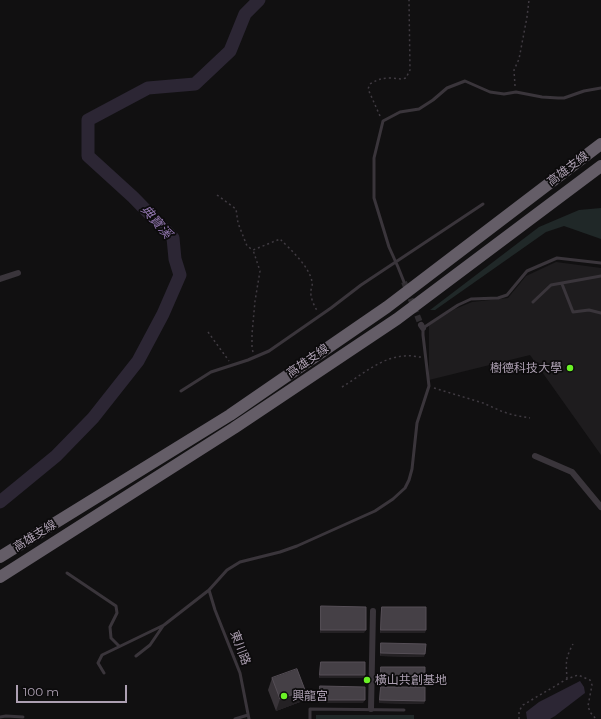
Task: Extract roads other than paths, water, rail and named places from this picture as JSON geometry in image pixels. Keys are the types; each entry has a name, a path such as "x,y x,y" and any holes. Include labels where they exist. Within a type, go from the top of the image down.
{"highway":[{"name":"高雄支線","path":"0,557 230,415 387,307 601,144"},
{"name":"高雄支線","path":"0,577 234,428 397,319 601,166"}],"street":[{"path":"0,279 18,273"},
{"path":"535,456 572,472 601,507"},
{"path":"371,710 373,611"}],"lane":[{"path":"404,282 389,247 374,198 374,158 383,121 400,112 418,109 433,100 447,88 465,81 490,92 504,94 516,92 542,97 558,98 564,98 584,91 601,88"},
{"path":"180,391 211,372 255,358 269,351 320,316 361,285 483,204"},
{"path":"104,673 98,663 102,655 164,625 209,590 226,570 240,562 286,550 375,511 393,499 405,488 412,469 417,422 428,386 422,326 458,304 470,299 498,298 507,295 527,271 557,258 601,263"},
{"path":"532,302 551,285 601,276"},
{"path":"562,284 573,312 589,310 601,313"},
{"path":"68,573 116,606 117,613 110,627 111,638 119,646"},
{"name":"東川路","path":"209,590 215,610 240,673 249,719"},
{"path":"136,656 150,645 164,625"},
{"path":"310,719 310,709 404,710"},
{"path":"235,719 248,715"},
{"path":"0,717 23,717"}],"waterway":[{"name":"典寶溪","path":"0,502 56,456 93,418 138,361 163,314 180,275 175,259 173,238 133,197 88,156 88,120 148,88 195,84 230,51 245,14 259,0"}],"tunnel":[{"path":"404,282 421,325"}],"place":[{"name":"樹德科技大學","path":"570,368"},
{"name":"橫山共創基地","path":"367,680"},
{"name":"興龍宮","path":"284,696"}]}
